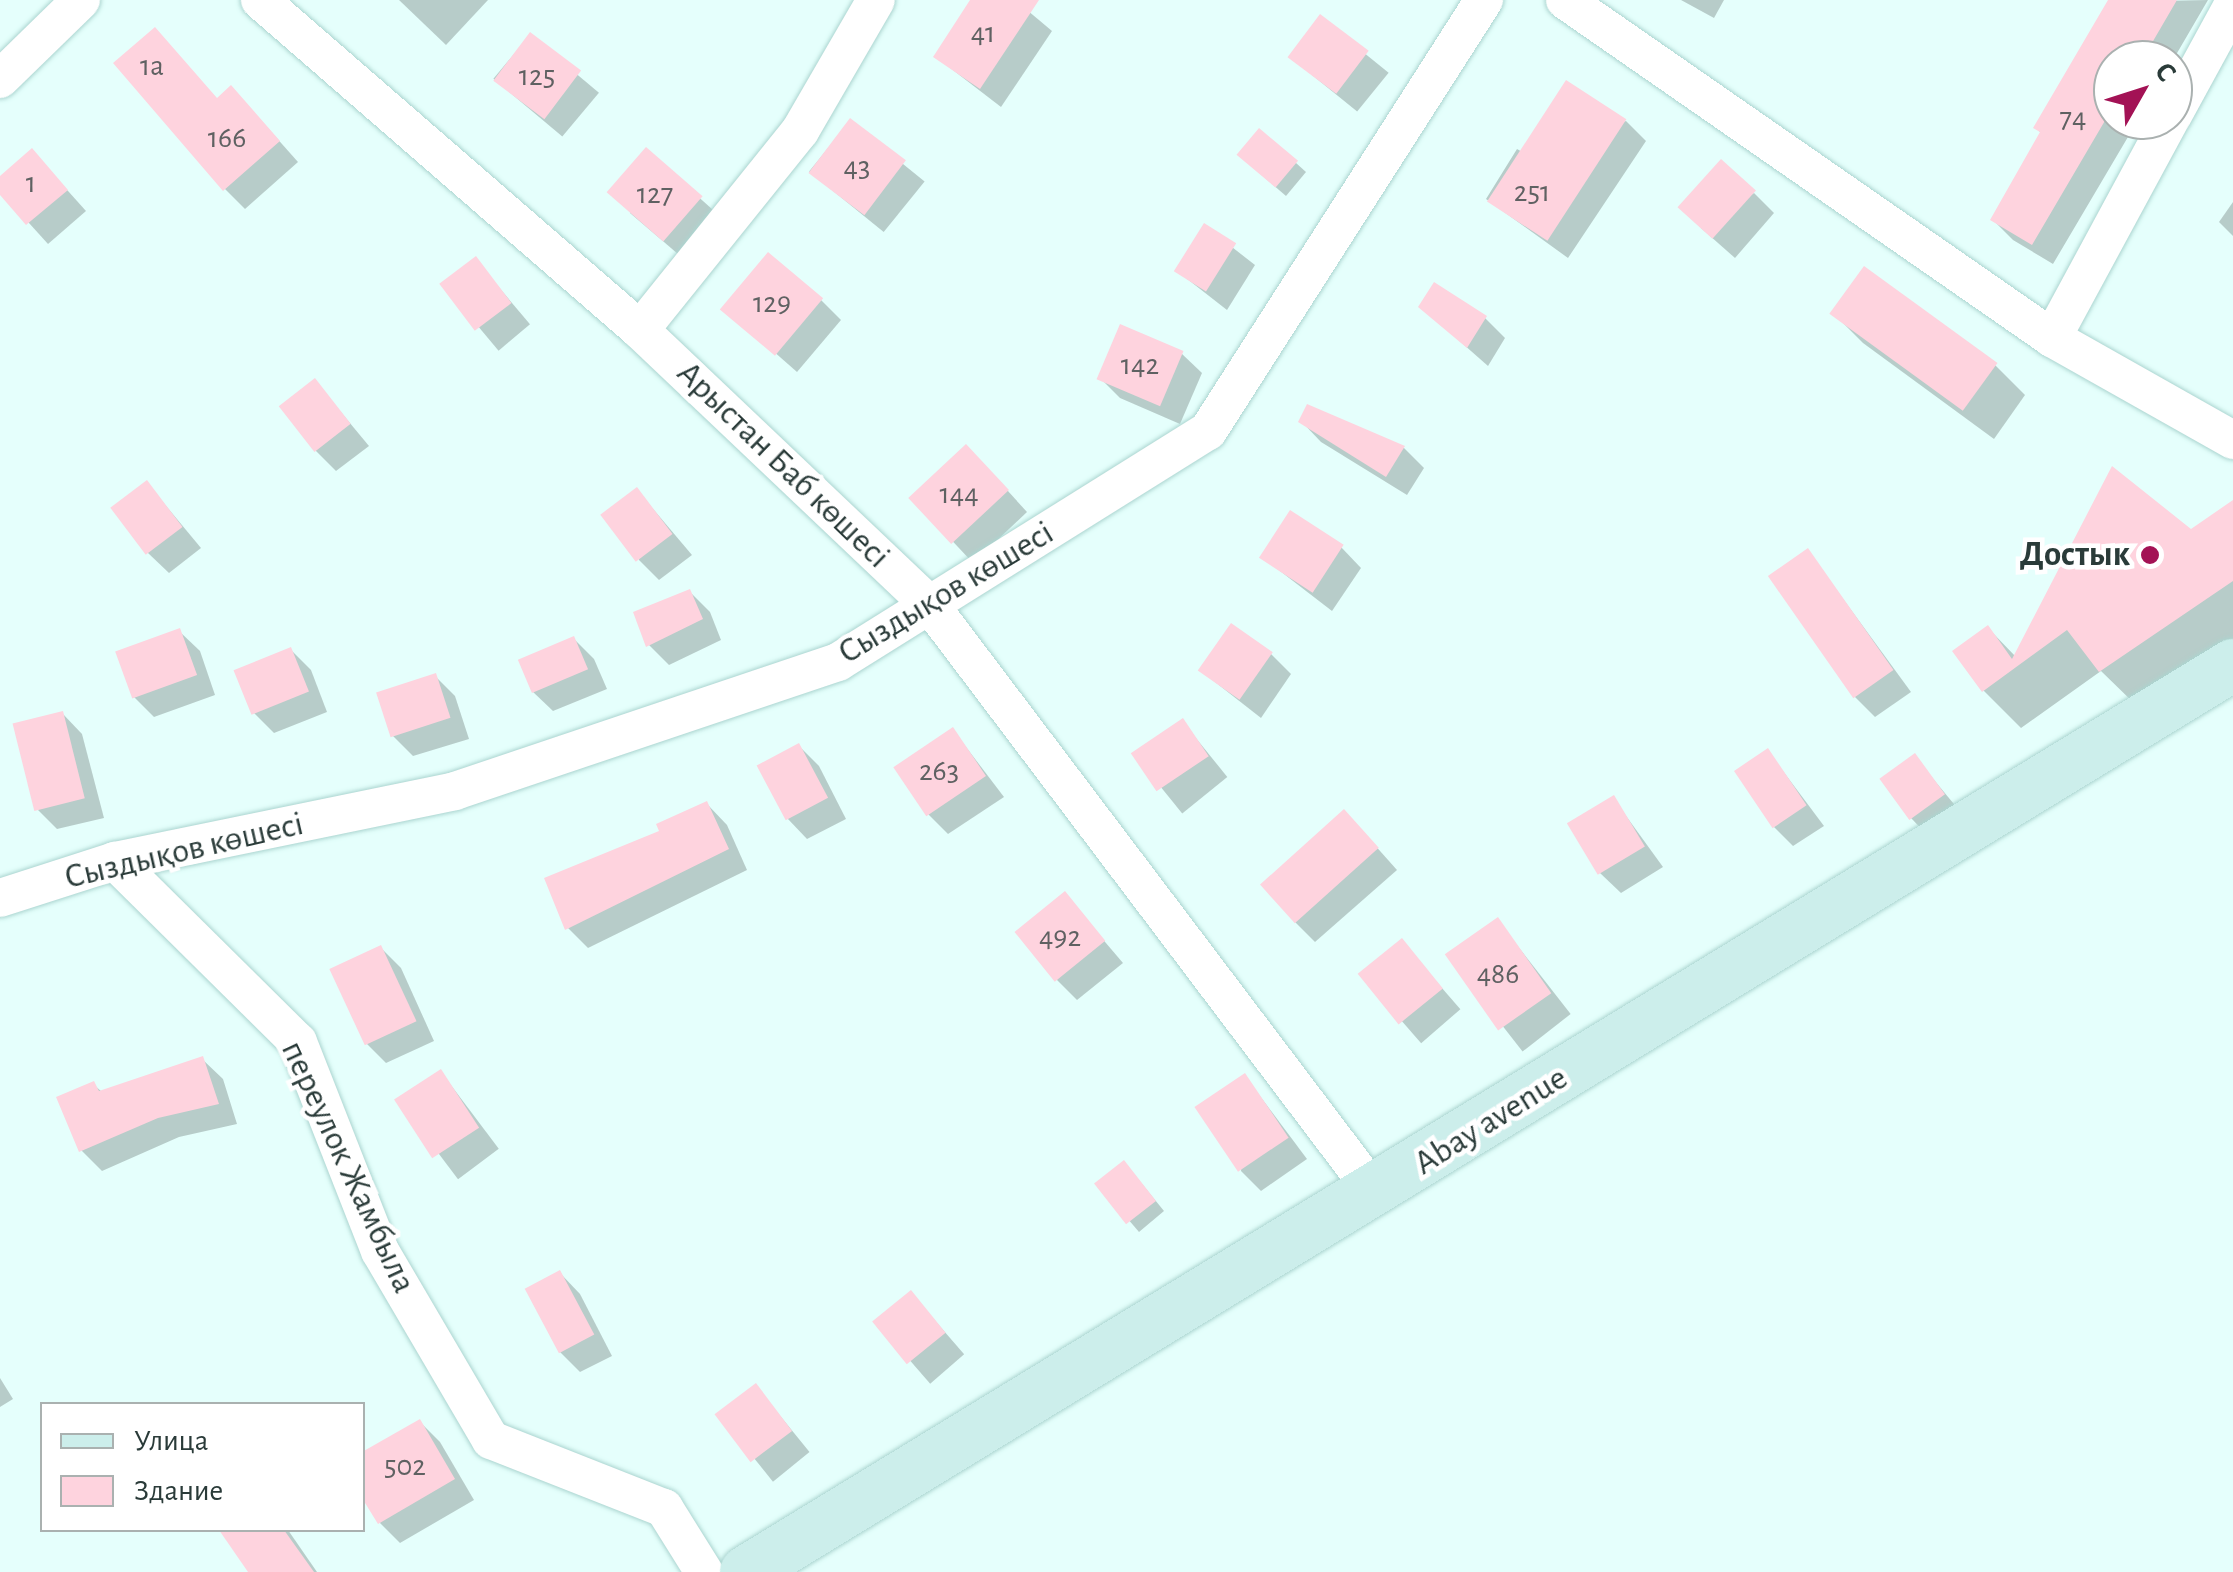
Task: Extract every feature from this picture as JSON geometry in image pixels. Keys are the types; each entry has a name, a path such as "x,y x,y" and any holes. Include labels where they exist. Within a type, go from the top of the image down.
{"street":[{"path":"0,79 81,0"},
{"name":"Арыстан Баб көшесі","path":"260,0 640,330 930,605 1374,1192"},
{"path":"640,330 800,132 876,0"},
{"name":"Сыздықов көшесі","path":"0,898 115,861 455,791 838,662 1208,431 1484,0"},
{"path":"1565,0 2052,338 2233,440"},
{"path":"2193,79 2233,5"},
{"path":"2052,338 2160,140"},
{"name":"Abay avenue","path":"746,1572 2233,665"},
{"name":"переулок Жамбыла","path":"115,861 298,1042 380,1251 491,1440 664,1508 704,1572"}],"building":[{"path":"970,0 1039,0 980,89 933,57"},
{"path":"2108,0 2177,0 2154,40 2093,40 2094,140 2032,245 1990,220 2040,132 2033,128"},
{"path":"1320,14 1369,51 1336,94 1288,57"},
{"path":"155,27 217,98 231,85 280,141 223,191 113,63"},
{"path":"530,32 581,71 544,119 493,81"},
{"path":"1566,80 1626,119 1547,241 1487,202"},
{"path":"850,118 906,160 864,215 808,173"},
{"path":"1259,128 1298,161 1276,188 1237,155"},
{"path":"646,147 703,196 663,241 607,192"},
{"path":"32,148 68,190 26,225 0,195 0,176"},
{"path":"1721,159 1756,190 1712,239 1678,207"},
{"path":"1204,223 1236,243 1206,291 1174,271"},
{"path":"768,252 823,298 775,356 720,309"},
{"path":"476,256 512,303 475,331 439,284"},
{"path":"1864,266 1997,363 1963,411 1829,314"},
{"path":"1434,282 1487,316 1467,348 1418,307"},
{"path":"1120,324 1184,351 1160,406 1097,379"},
{"path":"315,378 351,424 314,452 279,406"},
{"path":"1307,404 1405,446 1386,477 1298,422"},
{"path":"966,444 1009,490 951,544 908,498"},
{"name":"Достык","path":"2112,466 2191,529 2233,500 2233,581 2099,672 2067,630 1982,692 1952,651 1988,625 2012,659"},
{"path":"147,480 183,527 146,555 110,508"},
{"path":"637,487 673,534 636,562 600,515"},
{"path":"1290,510 1344,545 1313,593 1259,558"},
{"path":"1808,548 1893,670 1853,698 1768,576"},
{"path":"690,589 703,619 646,647 633,612"},
{"path":"1231,623 1273,652 1240,700 1198,671"},
{"path":"180,628 197,675 132,699 115,652"},
{"path":"574,636 588,669 532,693 518,660"},
{"path":"291,647 309,692 251,715 234,670"},
{"path":"436,673 451,718 391,737 376,692"},
{"path":"63,711 85,798 34,811 13,724"},
{"path":"1183,718 1209,756 1156,791 1131,753"},
{"path":"953,727 986,776 926,816 893,767"},
{"path":"799,743 828,798 786,820 757,766"},
{"path":"1768,748 1807,805 1773,828 1734,771"},
{"path":"1915,753 1945,794 1909,820 1879,779"},
{"path":"1614,795 1645,846 1598,875 1567,823"},
{"path":"707,801 729,849 565,930 544,878 659,831 656,824"},
{"path":"1344,809 1379,848 1295,923 1260,885"},
{"path":"1065,891 1105,941 1055,982 1014,932"},
{"path":"1498,917 1551,993 1498,1030 1445,954"},
{"path":"1402,938 1443,989 1399,1024 1358,974"},
{"path":"381,945 416,1021 365,1045 329,969"},
{"path":"203,1056 219,1104 158,1118 79,1152 56,1097 94,1081 99,1091"},
{"path":"441,1069 479,1128 432,1158 394,1099"},
{"path":"1245,1073 1289,1138 1238,1172 1194,1107"},
{"path":"1124,1160 1156,1201 1126,1224 1094,1183"},
{"path":"560,1270 594,1334 559,1353 525,1289"},
{"path":"911,1290 946,1333 907,1364 872,1321"},
{"path":"756,1383 792,1431 751,1462 714,1414"},
{"path":"420,1419 455,1479 378,1524 365,1503 365,1450"},
{"path":"220,1532 285,1532 314,1572 248,1572"}],"place":[{"name":"Достык","path":"2150,555"}]}
